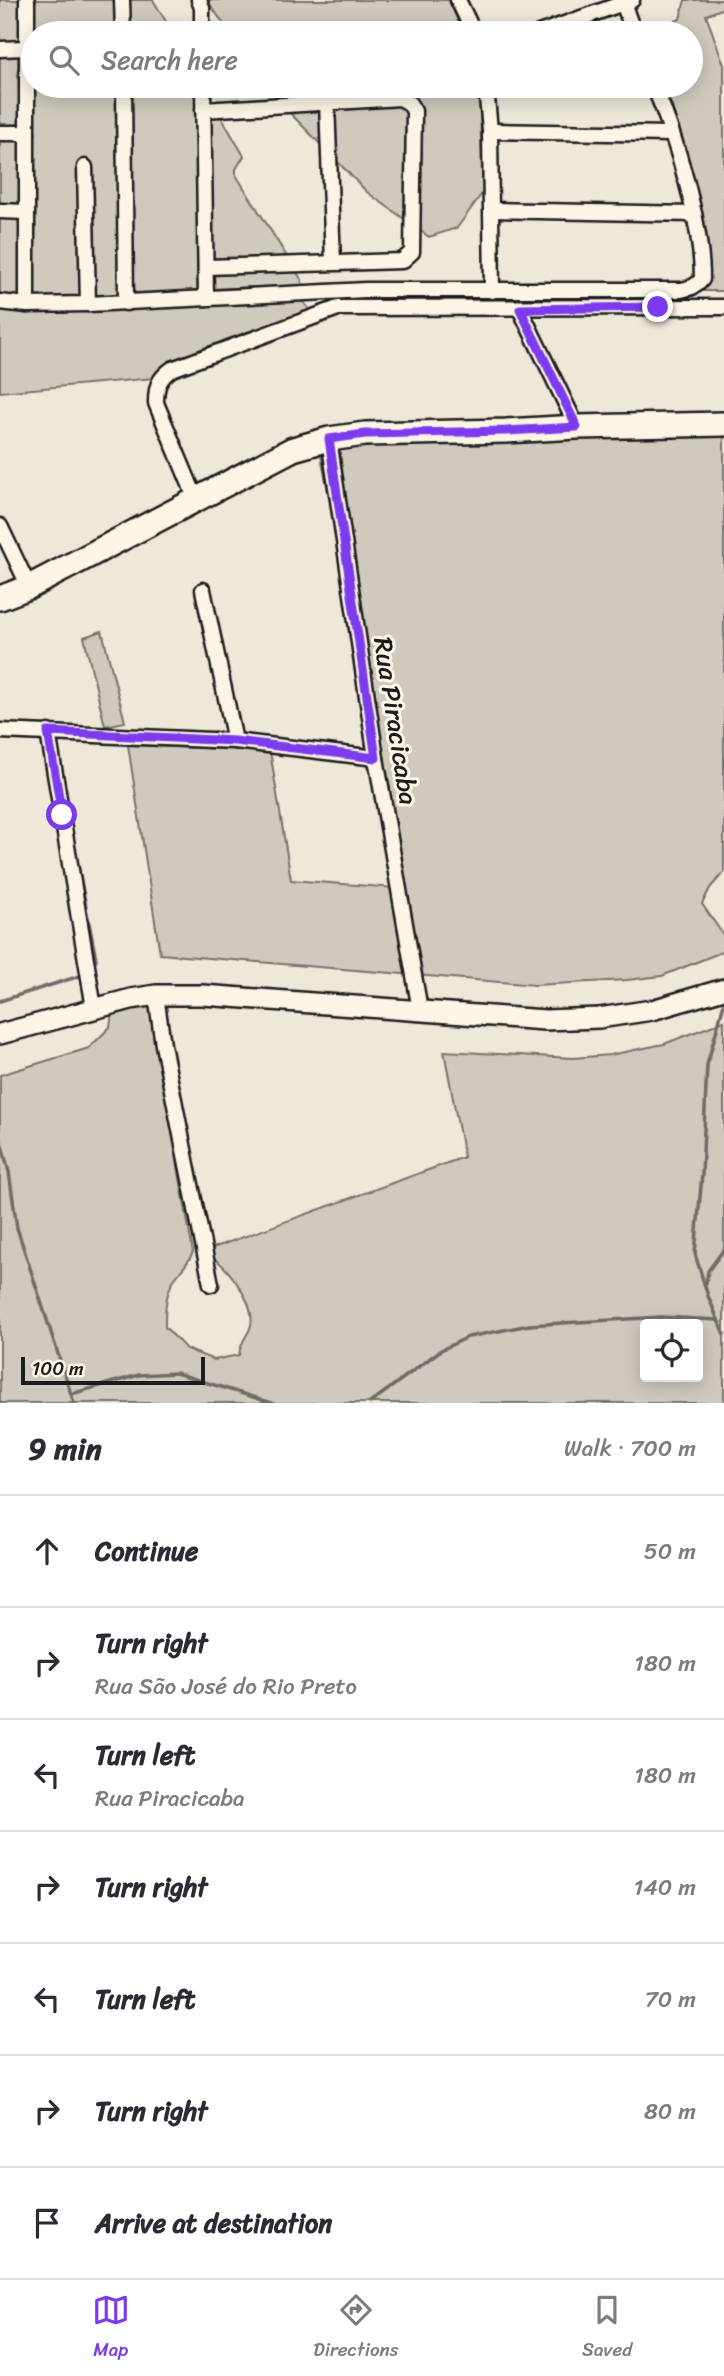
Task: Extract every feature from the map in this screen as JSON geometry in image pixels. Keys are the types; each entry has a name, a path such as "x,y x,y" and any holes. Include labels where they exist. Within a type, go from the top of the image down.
{"main road":[{"path":"0,598 29,587 293,449 329,439 365,434 724,424"},
{"path":"0,1034 94,1008 156,995 203,995 545,1020 599,1018 652,1010 724,989"}],"street":[{"path":"27,0 27,21"},
{"path":"122,0 123,21"},
{"path":"199,0 202,21"},
{"path":"458,0 468,21"},
{"path":"572,21 626,1 631,21"},
{"path":"0,49 21,48"},
{"path":"27,98 27,305"},
{"path":"124,98 126,303"},
{"path":"203,98 206,298"},
{"path":"203,110 400,98 409,103 414,111 412,252 402,261 206,267"},
{"path":"487,98 492,291"},
{"path":"0,302 27,305 126,303 366,290 681,290 697,285 702,279 702,269 694,214 658,98"},
{"path":"327,103 333,262"},
{"path":"490,131 671,134"},
{"path":"0,133 27,133"},
{"path":"85,167 88,304"},
{"path":"492,210 694,214"},
{"path":"0,211 26,212"},
{"path":"196,499 156,403 156,388 162,376 172,369 338,308 366,290"},
{"path":"338,308 724,307"},
{"path":"520,309 577,427"},
{"name":"Rua Piracicaba","path":"329,439 376,758 420,1010"},
{"path":"0,526 29,587"},
{"path":"203,590 235,741"},
{"path":"0,731 235,741 376,758"},
{"path":"48,732 94,1008"},
{"path":"156,995 163,1045 211,1284"}],"shaded area":[{"path":"0,0 153,0 166,21 21,21 21,98 210,98 244,156 236,169 236,175 301,279 303,286 298,296 312,312 208,347 154,378 0,392"},
{"path":"207,0 449,0 458,21 222,21"},
{"path":"685,0 724,0 724,8 706,15 724,65 724,291 704,291 709,264 703,220 686,150 668,98 703,98 703,21 675,21 680,19"},
{"path":"277,98 479,98 483,192 457,228 429,237 367,192"},
{"path":"724,423 724,872 710,888 702,904 724,936 724,951 662,976 535,985 160,954 128,745 270,751 291,880 395,888 349,598 320,451 375,432"},
{"path":"102,631 125,722 105,726 84,637"},
{"path":"113,1005 150,1007 193,1252 170,1287 165,1327 186,1349 214,1360 239,1355 250,1329 251,1316 239,1287 225,1268 211,1256 210,1249 464,1157 444,1051 573,1058 610,1055 664,1044 724,1021 724,1403 0,1403 0,1075 89,1048 110,1027"}],"waterway":[{"path":"71,830 96,959 92,969"},
{"path":"0,1001 86,974"},
{"path":"724,1003 707,1065 695,1254 724,1334"},
{"path":"0,1138 9,1172 17,1228 74,1403"},
{"path":"706,1283 708,1271 724,1249"},
{"path":"370,1403 441,1350 468,1337 529,1325 661,1317 718,1320"},
{"path":"71,1394 139,1375 176,1373 272,1403"}],"route":[{"path":"62,815 48,732 235,741 376,758 329,439 365,434 577,427 520,309 658,307"}]}
